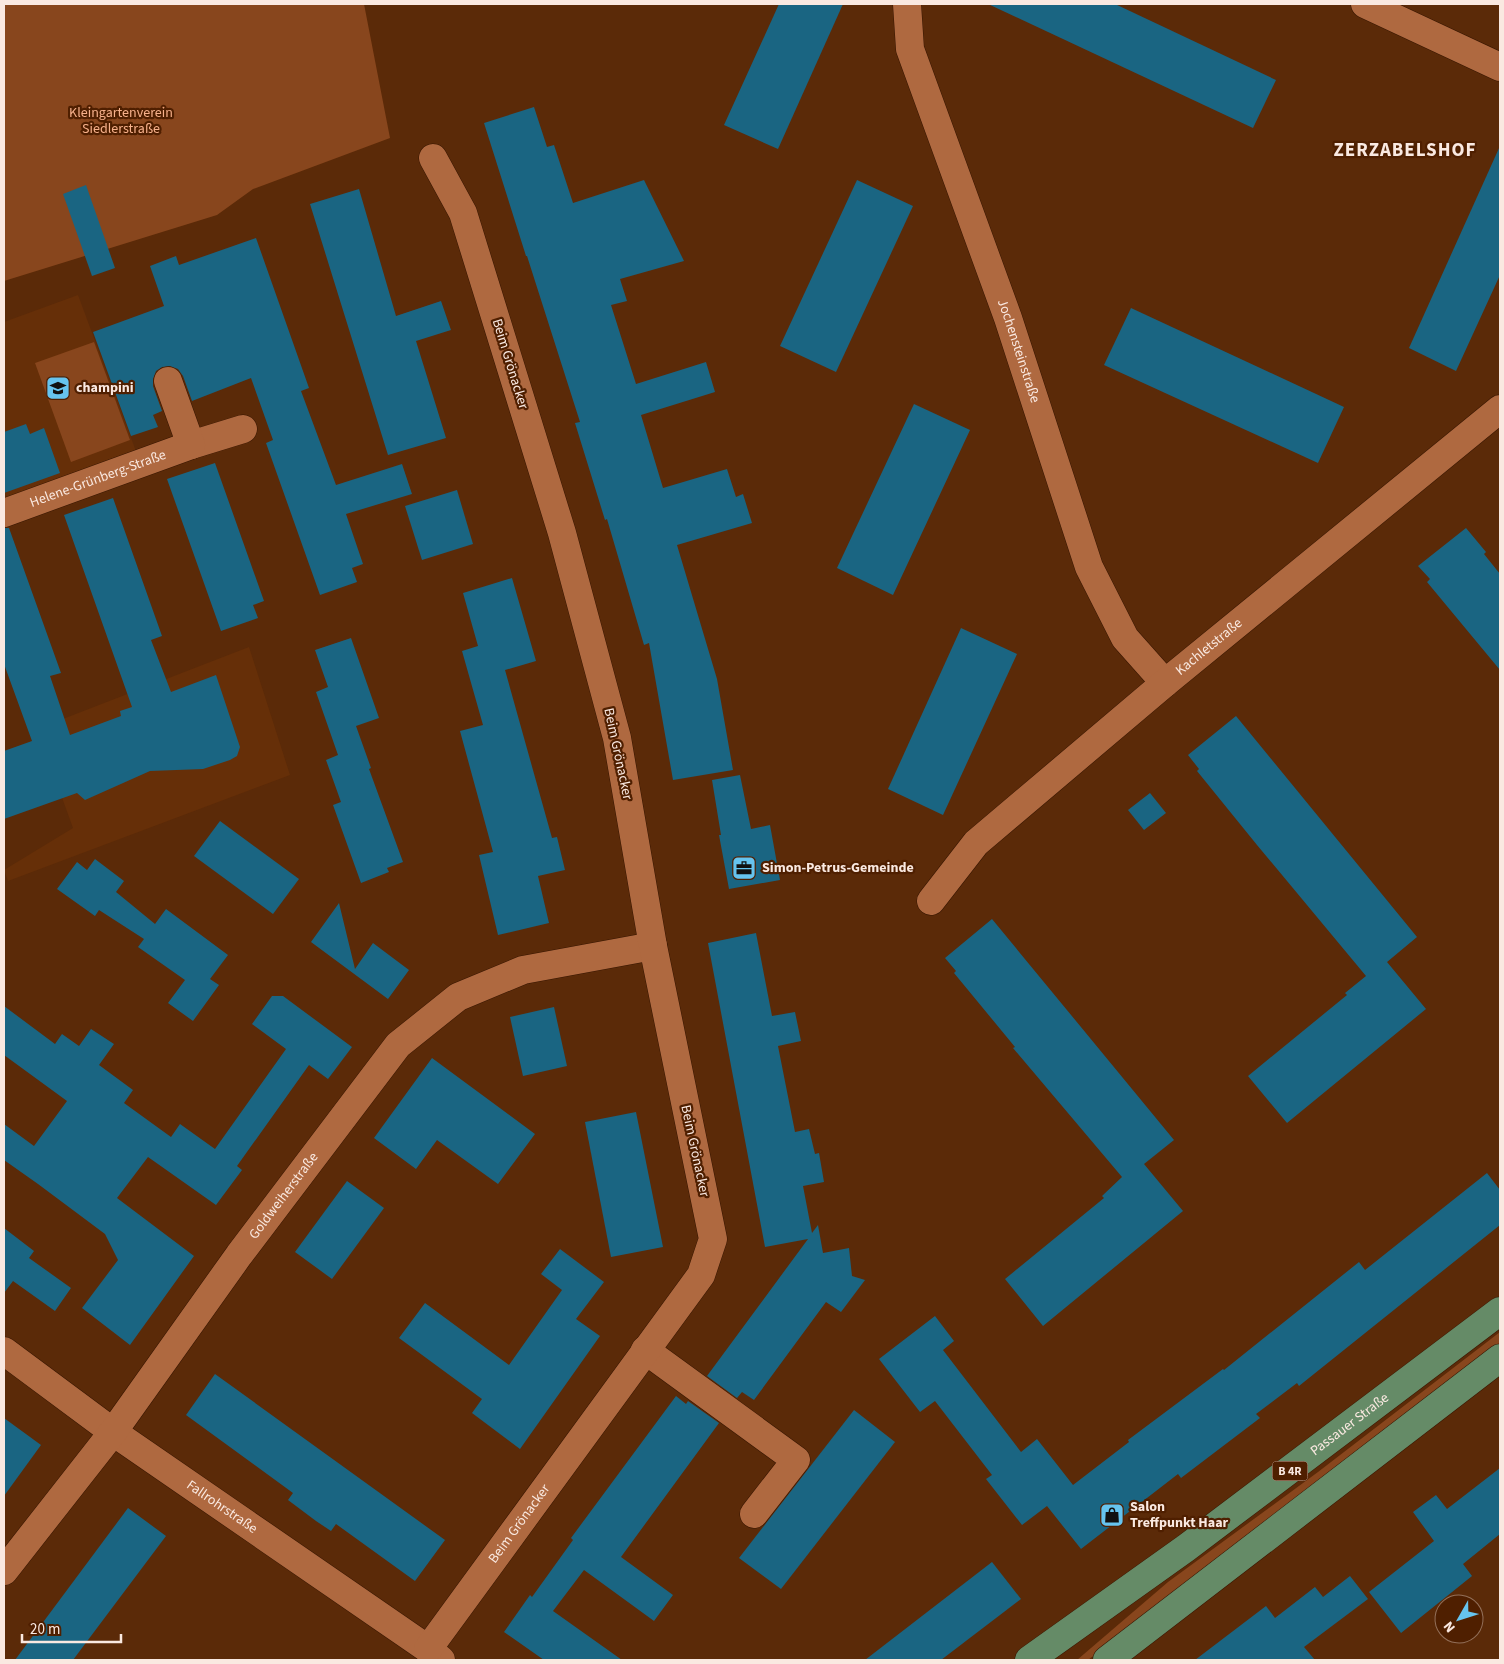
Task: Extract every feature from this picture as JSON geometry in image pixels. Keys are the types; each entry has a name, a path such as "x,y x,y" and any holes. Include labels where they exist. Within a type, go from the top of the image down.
{"main road":[{"name":"Passauer Straße","path":"1029,1660 1186,1548 1500,1311"},
{"path":"1107,1660 1500,1358"}],"street":[{"name":"Jochensteinstraße","path":"907,4 910,49 1013,333 1089,567 1125,638 1165,683"},
{"path":"1365,4 1500,67"},
{"name":"Beim Grönacker","path":"433,158 463,213 562,533 617,738 653,946 712,1239 701,1275 645,1350 435,1655"},
{"path":"168,380 192,445"},
{"name":"Kachletstraße","path":"932,901 976,843 1165,683 1500,409"},
{"name":"Helene-Grünberg-Straße","path":"4,513 192,445 243,429"},
{"name":"Goldweiherstraße","path":"4,1571 113,1432 238,1255 398,1045 458,998 523,970 653,946"},
{"path":"645,1350 796,1460 754,1514"},
{"name":"Fallrohrstraße","path":"4,1351 113,1432 435,1655"}],"shaded area":[{"name":"champini","path":"78,295 137,454 4,504 4,322"},
{"path":"249,647 290,775 8,881 4,870 73,828 37,729"}],"green space":[{"name":"Kleingartenverein Siedlerstraße","path":"4,4 364,4 390,138 253,189 217,215 4,281"},
{"path":"94,342 130,440 71,462 35,363"},
{"path":"1500,1332 1500,1344 1088,1660 1077,1660 1168,1582 1318,1472"}],"building":[{"path":"779,4 843,4 778,149 724,125"},
{"path":"988,4 1115,4 1276,80 1253,128"},
{"path":"534,107 547,147 554,145 573,203 644,180 684,261 620,279 627,301 611,305 636,384 706,362 715,392 641,415 663,488 727,469 736,497 743,494 752,523 677,545 717,679 733,770 673,780 649,643 644,645 607,519 605,520 575,423 580,422 484,123"},
{"path":"1500,146 1500,275 1456,371 1409,348"},
{"path":"857,180 913,206 836,372 780,346"},
{"path":"86,185 115,268 92,276 63,194"},
{"path":"359,189 396,316 441,301 451,330 416,341 446,438 388,455 310,204"},
{"path":"256,238 309,388 301,391 336,485 402,464 412,494 346,514 363,564 352,568 357,582 320,595 266,443 273,440 251,378 192,401 183,376 178,369 170,366 162,367 156,371 153,379 153,386 162,411 153,415 158,427 131,436 93,332 164,306 150,266 176,256 179,265"},
{"path":"1131,308 1344,407 1318,463 1104,365"},
{"path":"914,404 970,430 893,595 837,568"},
{"path":"26,424 30,434 44,428 60,473 4,493 4,432"},
{"path":"215,463 264,601 253,605 258,618 221,631 167,479"},
{"path":"457,490 473,544 422,560 405,506"},
{"path":"113,498 162,636 151,640 171,692 216,675 240,747 237,756 203,769 150,771 85,800 77,793 4,819 4,751 32,741 4,664 4,528 9,528 61,673 50,676 70,735 121,716 120,711 132,707 64,515"},
{"path":"1466,528 1486,552 1484,554 1500,574 1500,670 1427,582 1430,579 1418,566"},
{"path":"512,578 536,661 505,670 552,838 557,837 565,870 538,876 549,923 498,935 479,855 493,852 460,731 483,725 462,651 478,646 463,593"},
{"path":"961,628 1017,654 943,815 888,789"},
{"path":"351,638 379,718 356,726 371,768 369,769 403,862 387,868 389,872 361,883 333,805 341,802 326,760 338,755 316,692 328,687 315,650"},
{"path":"1236,716 1417,937 1387,962 1426,1009 1287,1123 1248,1076 1347,995 1345,993 1366,976 1197,771 1199,769 1188,755"},
{"path":"740,775 751,829 770,825 780,880 729,889 719,835 721,835 712,780"},
{"path":"1150,793 1166,813 1144,830 1128,810"},
{"path":"220,821 299,879 273,914 194,856"},
{"path":"95,859 124,881 116,892 155,924 166,909 228,955 210,979 219,985 193,1021 168,1003 185,980 138,947 144,939 99,910 95,916 57,889 77,862 87,870"},
{"path":"339,903 355,969 373,943 409,970 388,999 311,942"},
{"path":"992,919 1174,1140 1144,1164 1183,1211 1043,1326 1005,1279 1104,1198 1102,1196 1122,1177 1013,1048 1015,1047 954,973 956,971 945,958"},
{"path":"756,933 772,1016 795,1012 801,1041 778,1046 795,1132 809,1129 815,1154 819,1153 824,1182 803,1186 812,1233 818,1225 823,1253 849,1248 852,1276 865,1280 841,1312 826,1302 754,1400 742,1392 737,1398 707,1376 808,1239 765,1247 708,943"},
{"path":"272,996 283,996 352,1047 328,1079 309,1065 237,1166 242,1170 216,1205 148,1157 117,1198 194,1256 130,1345 82,1308 118,1260 105,1234 4,1160 4,1124 34,1146 67,1101 4,1055 4,1006 55,1044 62,1034 79,1046 91,1029 114,1044 99,1065 133,1090 124,1103 171,1137 180,1124 215,1149 286,1049 252,1024"},
{"path":"554,1007 567,1066 523,1076 510,1017"},
{"path":"432,1058 535,1134 498,1184 437,1140 416,1169 374,1138"},
{"path":"636,1112 663,1247 611,1257 585,1122"},
{"path":"1487,1173 1500,1190 1500,1225 1299,1386 1297,1383 1256,1414 1260,1418 1181,1478 1178,1474 1081,1549 1047,1506 1022,1525 986,1479 992,1475 935,1401 920,1412 879,1359 935,1316 954,1341 943,1350 1021,1452 1037,1439 1073,1485 1129,1442 1128,1440 1224,1370 1359,1262 1365,1270"},
{"path":"347,1181 384,1208 332,1279 295,1252"},
{"path":"4,1228 34,1251 29,1258 71,1288 55,1311 13,1281 4,1293"},
{"path":"560,1249 604,1282 576,1319 600,1336 520,1449 472,1413 482,1399 399,1338 425,1303 509,1365 562,1290 541,1274"},
{"path":"215,1374 445,1540 415,1581 336,1524 331,1531 316,1521 288,1500 293,1493 186,1415"},
{"path":"676,1396 686,1404 688,1401 719,1423 621,1557 673,1595 654,1621 584,1570 553,1611 622,1660 544,1660 504,1632 530,1595 532,1597 573,1540 571,1538"},
{"path":"854,1410 895,1442 781,1589 739,1558"},
{"path":"4,1418 41,1445 4,1496"},
{"path":"1500,1468 1500,1534 1463,1564 1472,1576 1450,1594 1434,1594 1434,1607 1401,1633 1369,1592 1434,1541 1413,1512 1436,1495 1447,1509"},
{"path":"128,1508 166,1536 73,1660 15,1660"},
{"path":"992,1562 1021,1599 941,1660 865,1660"},
{"path":"1350,1576 1368,1599 1304,1647 1315,1660 1195,1660 1266,1606 1275,1618 1315,1587 1323,1597"}],"place":[{"name":"champini","path":"58,388"},
{"name":"Simon-Petrus-Gemeinde","path":"744,868"},
{"name":"Salon Treffpunkt Haar","path":"1112,1515"}],"district":[{"name":"ZERZABELSHOF","path":"1405,150"}]}
